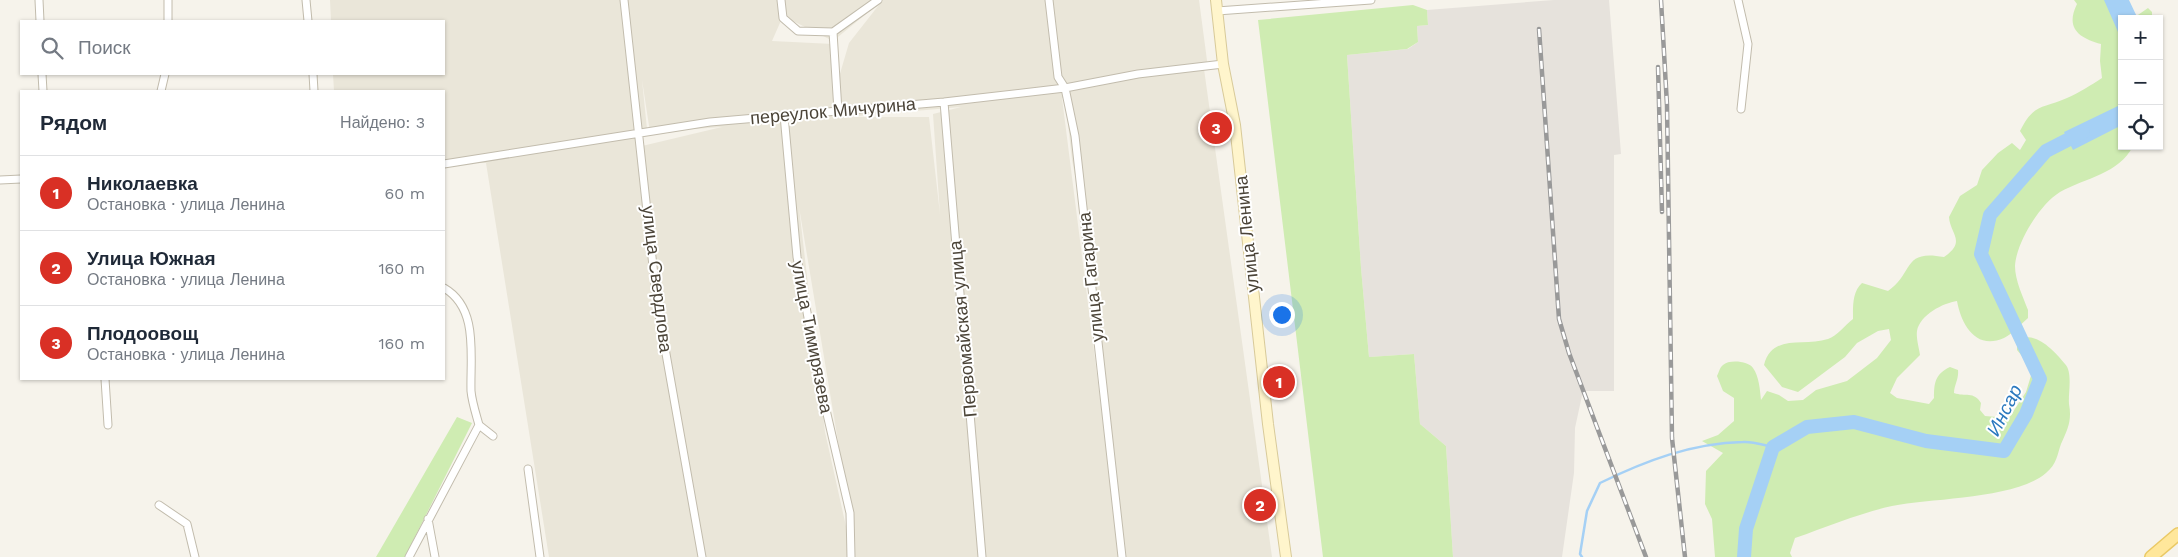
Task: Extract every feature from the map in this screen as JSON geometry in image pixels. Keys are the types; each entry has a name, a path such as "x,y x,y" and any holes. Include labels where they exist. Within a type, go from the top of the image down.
{"main road":[{"name":"улица Ленина","path":"1217,5 1223,64 1235,125 1268,424 1286,557"},
{"path":"2150,557 2178,534"}],"street":[{"path":"39,0 40,20"},
{"path":"168,0 168,20"},
{"path":"306,0 308,20"},
{"name":"улица Свердлова","path":"624,0 640,133 657,303 702,557"},
{"path":"781,0 783,18 798,31 832,32 878,0"},
{"name":"улица Гагарина","path":"1049,0 1058,77 1065,88 1075,136 1122,557"},
{"path":"1217,5 1371,0"},
{"path":"1738,0 1748,44 1741,109"},
{"path":"832,32 838,111"},
{"name":"переулок Мичурина","path":"445,164 710,122 944,102 1065,88 1138,74 1223,64"},
{"path":"42,75 43,90"},
{"path":"161,90 165,75"},
{"path":"313,75 314,90"},
{"name":"Первомайская улица","path":"944,102 982,557"},
{"name":"улица Тимирязева","path":"784,116 797,257 820,384 850,513 851,557"},
{"path":"0,180 20,179"},
{"path":"445,289 454,294 464,309 469,324 471,393 479,425 493,436"},
{"path":"105,380 108,425"},
{"path":"409,557 479,425"},
{"path":"528,469 540,557"},
{"path":"159,505 187,524 195,557"},
{"path":"428,519 435,557"}],"shaded area":[{"path":"330,0 1199,0 1208,68 1204,69 1272,557 1124,557 1086,233 1072,160 1065,97 1062,98 1120,557 549,557 486,163 445,162 445,90 334,90 333,75 445,75 445,20 331,20","holes":["882,1 849,43 839,77 833,44 772,41 783,16 833,41","642,80 650,132 722,127 642,146 640,133 647,129","961,107 933,114 940,214 929,117 845,117","799,207 850,513 851,549 825,432"]},
{"path":"1554,0 1609,0 1621,154 1614,155 1614,391 1583,391 1575,428 1574,473 1562,557 1453,557 1446,446 1420,424 1414,354 1369,357 1361,268 1347,55 1408,49 1418,42 1417,26 1428,25 1427,10"}],"green space":[{"path":"2074,0 2128,0 2134,15 2118,15 2118,150 2130,150 2119,163 2110,169 2060,192 2045,205 2030,225 2020,246 2015,266 2018,283 2028,310 2028,318 2004,338 1985,341 1977,338 1966,326 1957,301 1939,307 1927,315 1919,325 1917,340 1920,355 1897,378 1890,393 1897,398 1929,404 1934,398 1936,379 1950,367 1958,370 1954,393 1969,395 1978,399 1981,403 1980,410 1985,416 2009,418 2026,392 2033,369 2017,350 2017,342 2029,337 2043,342 2065,364 2069,372 2070,383 2070,420 2052,466 2046,473 2032,482 2015,488 1995,493 1892,506 1844,520 1795,538 1790,553 1792,557 1715,557 1712,519 1705,504 1706,471 1723,453 1702,441 1718,435 1734,421 1734,398 1723,391 1717,376 1721,367 1730,362 1739,362 1751,366 1757,375 1761,400 1767,391 1779,395 1788,401 1803,400 1816,390 1847,381 1877,358 1891,340 1889,329 1878,331 1857,343 1845,357 1798,392 1782,387 1764,365 1768,355 1781,345 1819,341 1831,338 1838,333 1853,319 1856,291 1862,283 1888,291 1902,277 1915,259 1931,255 1944,257 1955,246 1956,237 1949,217 1960,196 1977,185 1982,170 1998,153 2012,143 2020,150 2026,140 2020,131 2034,111 2071,96 2102,78 2101,44 2086,39 2076,31 2073,20 2077,4"},
{"path":"1413,5 1427,10 1428,25 1417,26 1418,42 1407,49 1347,55 1361,268 1369,357 1414,354 1420,424 1446,446 1453,557 1323,557 1258,20"},
{"path":"2148,8 2152,15 2138,15"},
{"path":"457,417 472,423 405,557 376,557"}],"water":[{"path":"2104,0 2129,0 2136,15 2118,15 2118,32"},
{"path":"2118,106 2118,127 2073,150 2064,132"}],"waterway":[{"name":"Инсар","path":"1744,557 1746,529 1773,447 1807,427 1854,422 1926,441 2004,451 2026,414 2040,379 1981,254 1990,215 2046,151 2083,132"},
{"path":"1582,557 1580,554 1587,511 1600,483 1634,467 1669,455 1705,446 1746,442 1773,447"}],"railway":[{"path":"1661,0 1667,105 1672,438 1685,557"},
{"path":"1539,29 1559,319 1569,353 1646,557"},
{"path":"1658,67 1662,212"}],"place":[{"name":"Плодоовощ","path":"1216,128"},
{"name":"Николаевка","path":"1279,382"},
{"name":"Улица Южная","path":"1260,505"}]}
